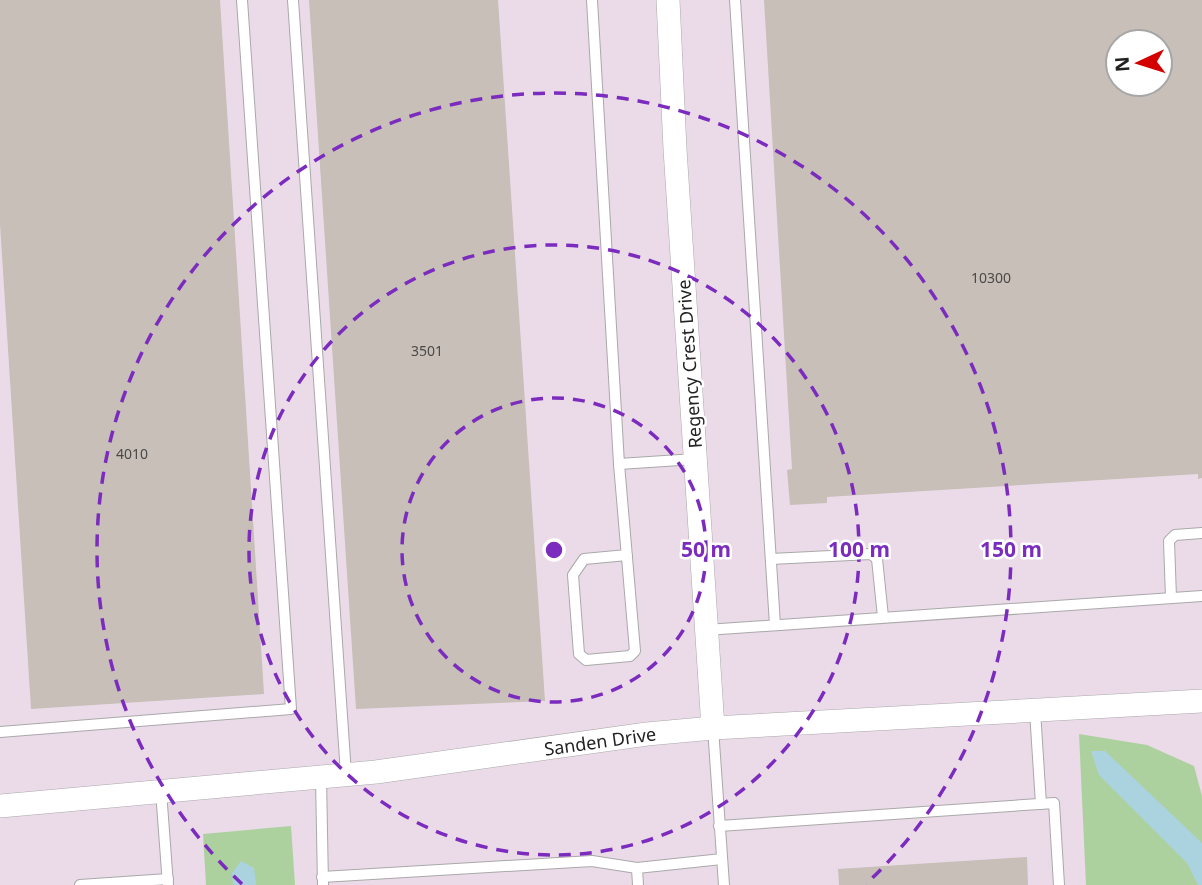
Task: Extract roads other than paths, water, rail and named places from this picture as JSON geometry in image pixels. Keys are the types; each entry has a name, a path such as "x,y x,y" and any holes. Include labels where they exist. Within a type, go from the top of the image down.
{"street":[{"name":"Regency Crest Drive","path":"668,0 675,149 713,728"},
{"name":"Sanden Drive","path":"0,806 346,775 713,728 1202,701"}],"lane":[{"path":"0,732 291,709 242,0"},
{"path":"293,0 346,775"},
{"path":"592,0 619,464 627,555 635,651 630,656 586,660 579,654 573,575 584,559 627,555"},
{"path":"735,0 775,625"},
{"path":"619,464 695,459"},
{"path":"1171,598 1169,541 1175,535 1202,533"},
{"path":"771,559 871,554 877,559 883,617"},
{"path":"706,631 1202,596"},
{"path":"1035,712 1041,804"},
{"path":"713,728 723,885"},
{"path":"321,777 322,881 592,861 637,868 722,859"},
{"path":"80,885 168,882 161,791"},
{"path":"719,826 1054,803 1059,885"},
{"path":"637,868 638,885"}],"water":[{"path":"1091,751 1105,751 1202,843 1202,885 1198,885 1187,863 1099,775"},
{"path":"241,861 254,868 256,885 233,885 232,873"}]}
